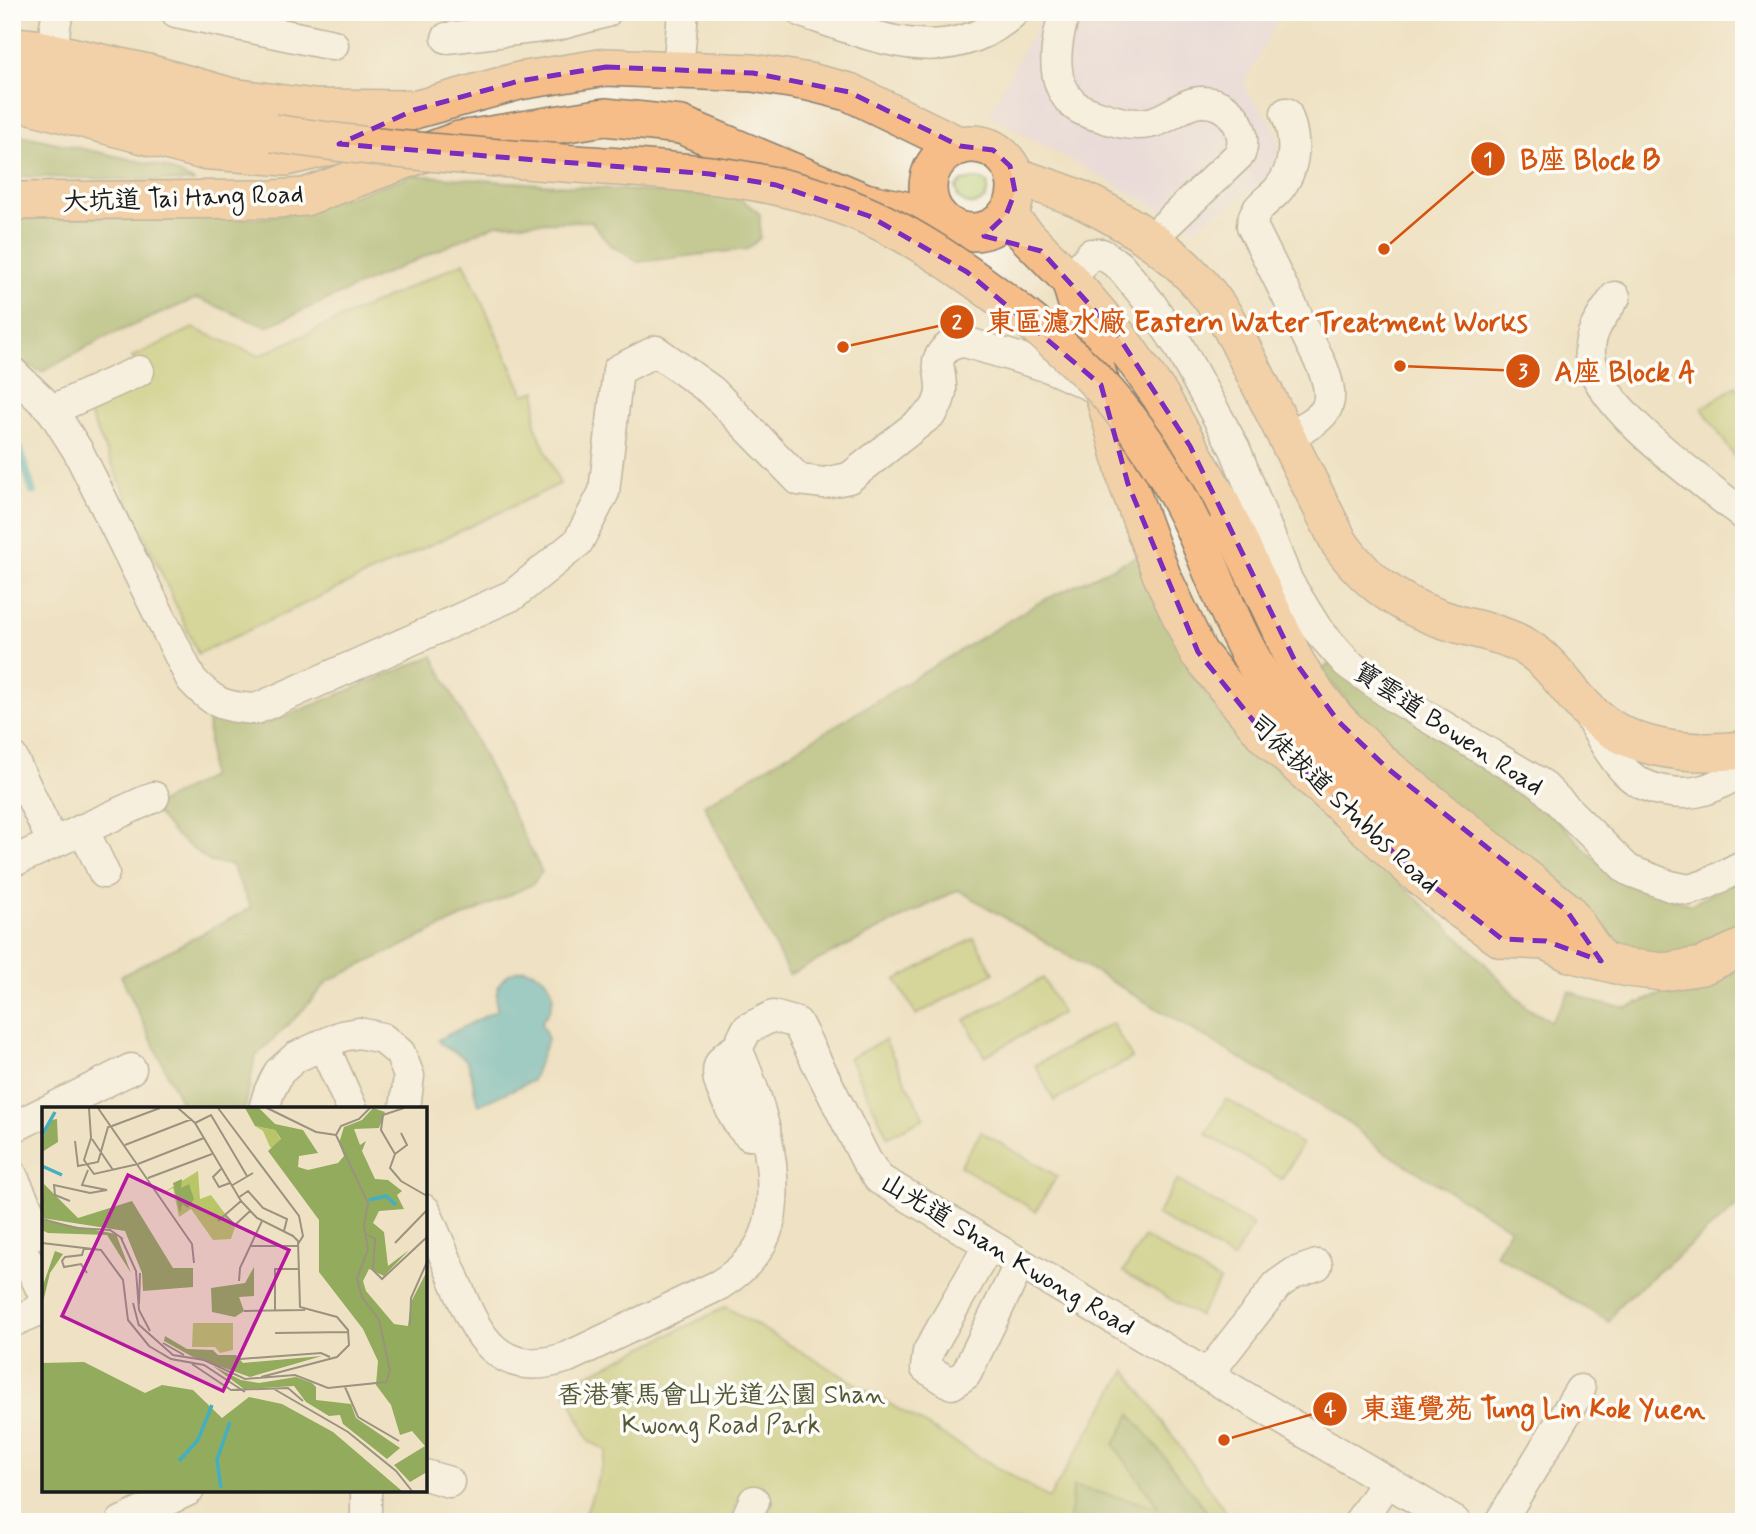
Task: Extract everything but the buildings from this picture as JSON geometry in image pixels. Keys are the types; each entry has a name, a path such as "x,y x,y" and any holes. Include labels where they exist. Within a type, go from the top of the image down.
{"main road":[{"path":"12,46 54,52 148,73 232,97 314,108 414,110"},
{"path":"12,100 200,149 286,157 332,146 414,110 519,81 606,67 753,74 809,82 849,92 945,189 975,232 987,229 1011,197 1061,196 1084,201 1151,239 1189,271 1218,304 1340,544 1364,575 1377,586 1415,608 1525,646 1556,673 1583,706 1609,727 1644,744 1682,753 1710,754 1744,750"},
{"path":"12,72 153,108 273,134 396,150 710,174 776,185 836,203 902,232 967,272 1037,326 1093,375 1144,439 1174,487 1194,526 1239,635 1263,681 1285,711 1309,735 1572,952"},
{"name":"大坑道 Tai Hang Road","path":"12,201 305,197 459,140 605,117 681,125 795,171 851,180 945,189"},
{"name":"司徒拔道 Stubbs Road","path":"1041,251 1011,197 1010,166 993,150 972,144 945,189 1041,251 1070,279 1092,325 1104,394 1128,484 1163,576 1198,652 1264,734 1414,871 1458,908 1502,939 1572,952 1628,968 1663,972 1702,966 1744,947"},
{"name":"司徒拔道 Stubbs Road","path":"1092,325 1118,337 1161,397 1221,503 1296,663 1316,694 1338,720 1387,768 1567,911 1572,952"}],"street":[{"path":"54,52 58,12"},
{"path":"176,12 333,45"},
{"path":"447,38 558,25 606,12"},
{"path":"678,70 682,12"},
{"path":"802,12 899,41 943,46 991,31 1014,12"},
{"path":"1065,12 1056,56 1063,91 1074,105 1114,121 1147,124 1173,115 1193,103 1203,102 1226,108 1240,126 1243,145 1240,154 1151,239"},
{"path":"1286,113 1294,137 1292,163 1276,191 1257,209 1252,226 1322,366 1330,394 1327,411 1319,419 1286,437"},
{"name":"寶雲道 Bowen Road","path":"1070,279 1091,254 1102,254 1120,266 1151,304 1178,345 1235,449 1288,582 1303,608 1332,647 1374,684 1541,784 1628,870 1689,890 1744,865"},
{"path":"1615,297 1595,327 1590,340 1590,354 1597,378 1629,419 1744,515"},
{"path":"1064,374 1092,325"},
{"path":"12,372 52,410 78,451 191,679 205,694 226,707 256,709 513,595 578,542 604,492 618,370 656,351 712,391 799,480 809,483 849,478 933,412 943,387 938,362 949,345 965,342 1022,359 1092,385 1104,394"},
{"path":"52,410 139,371"},
{"path":"1583,706 1606,747 1628,774 1648,787 1688,792 1704,790 1744,770"},
{"path":"12,757 53,843"},
{"path":"12,862 154,797"},
{"path":"83,829 104,873"},
{"name":"山光道 Shan Kwong Road","path":"427,1213 458,1259 471,1319 487,1343 498,1352 525,1363 557,1361 719,1285 747,1264 766,1235 774,1205 765,1129 750,1079 737,1049 747,1029 774,1016 797,1023 872,1170 889,1185 1455,1522"},
{"path":"264,1107 268,1092 279,1072 296,1057 323,1044 359,1033 382,1038 400,1053 409,1076 407,1099"},
{"path":"323,1044 351,1107"},
{"path":"55,1107 131,1069"},
{"path":"12,1128 42,1113"},
{"path":"12,1175 42,1288"},
{"path":"989,1245 928,1352 926,1368 952,1384 966,1374 1020,1263"},
{"path":"1208,1374 1277,1285 1294,1273 1317,1265"},
{"path":"12,1322 42,1309"},
{"path":"1500,1522 1580,1390"},
{"path":"1359,1522 1387,1481"},
{"path":"121,1522 184,1492"},
{"path":"366,1492 366,1522"}],"highlighted area":[{"path":"606,67 753,73 849,92 960,146 993,150 1010,166 1015,192 1006,215 984,236 1041,251 1118,336 1190,446 1296,663 1338,721 1387,768 1567,911 1601,961 1546,941 1502,939 1414,871 1264,734 1198,652 1128,484 1101,385 967,272 869,216 776,185 710,174 339,144 414,110 519,81"}],"shaded area":[{"path":"1044,12 1281,12 1243,86 1272,124 1277,136 1278,150 1270,173 1255,188 1194,228 989,115"},
{"path":"1379,1503 1411,1522 1366,1522"}],"green space":[{"path":"12,133 165,167 195,182 12,176"},
{"path":"413,175 740,198 760,214 760,238 748,249 638,262 609,244 591,221 497,224 266,327 197,298 106,337 42,372 12,357 12,217 261,218 312,208"},
{"path":"962,181 985,181 988,185 986,198 979,203 968,204 958,197 956,188"},
{"path":"464,262 524,395 537,391 535,425 560,484 198,654 87,409 144,383 132,357 193,328 259,356"},
{"path":"1736,386 1744,397 1744,471 1702,408"},
{"path":"1137,556 1195,677 1221,716 1474,952 1527,1008 1551,1021 1570,991 1597,1003 1627,1008 1744,960 1744,1200 1619,1305 1609,1322 1495,1254 1510,1228 1378,1148 1352,1125 958,890 789,975 704,805 1038,603"},
{"path":"433,656 542,872 533,884 328,981 255,1057 245,1107 183,1107 121,976 251,908 231,865 210,862 174,834 151,807 210,777 208,715 264,725"},
{"path":"1331,662 1521,782 1608,873 1691,905 1744,876 1744,936 1673,963 1612,954 1399,763 1321,671"},
{"path":"974,938 994,973 916,1015 896,980"},
{"path":"1043,978 1062,1013 985,1056 965,1020"},
{"path":"1112,1023 1132,1058 1054,1101 1035,1065"},
{"path":"885,1040 924,1118 888,1137 849,1058"},
{"path":"1226,1099 1302,1144 1282,1179 1206,1134"},
{"path":"981,1132 1057,1176 1036,1211 960,1166"},
{"path":"1177,1180 1253,1225 1233,1259 1157,1215"},
{"path":"1144,1237 1220,1281 1199,1316 1123,1272"},
{"name":"香港賽馬會山光道公園 Shan Kwong Road Park","path":"726,1307 1049,1498 1126,1370 1233,1522 765,1522 773,1501 740,1496 729,1522 601,1522 585,1516 607,1451 589,1441 564,1386"},
{"path":"1131,1414 1215,1522 1069,1522 1073,1486 1158,1507 1114,1445"}],"water":[{"path":"524,969 542,976 552,990 551,1006 541,1022 548,1039 532,1081 479,1105 466,1060 438,1040 497,1010 496,995 500,982 504,977"}],"waterway":[{"path":"12,426 33,492"}],"place":[{"name":"B座 Block B","path":"1384,249"},
{"name":"東區濾水廠 Eastern Water Treatment Works","path":"843,347"},
{"name":"A座 Block A","path":"1400,366"},
{"name":"東蓮覺苑 Tung Lin Kok Yuen","path":"1224,1440"}]}
